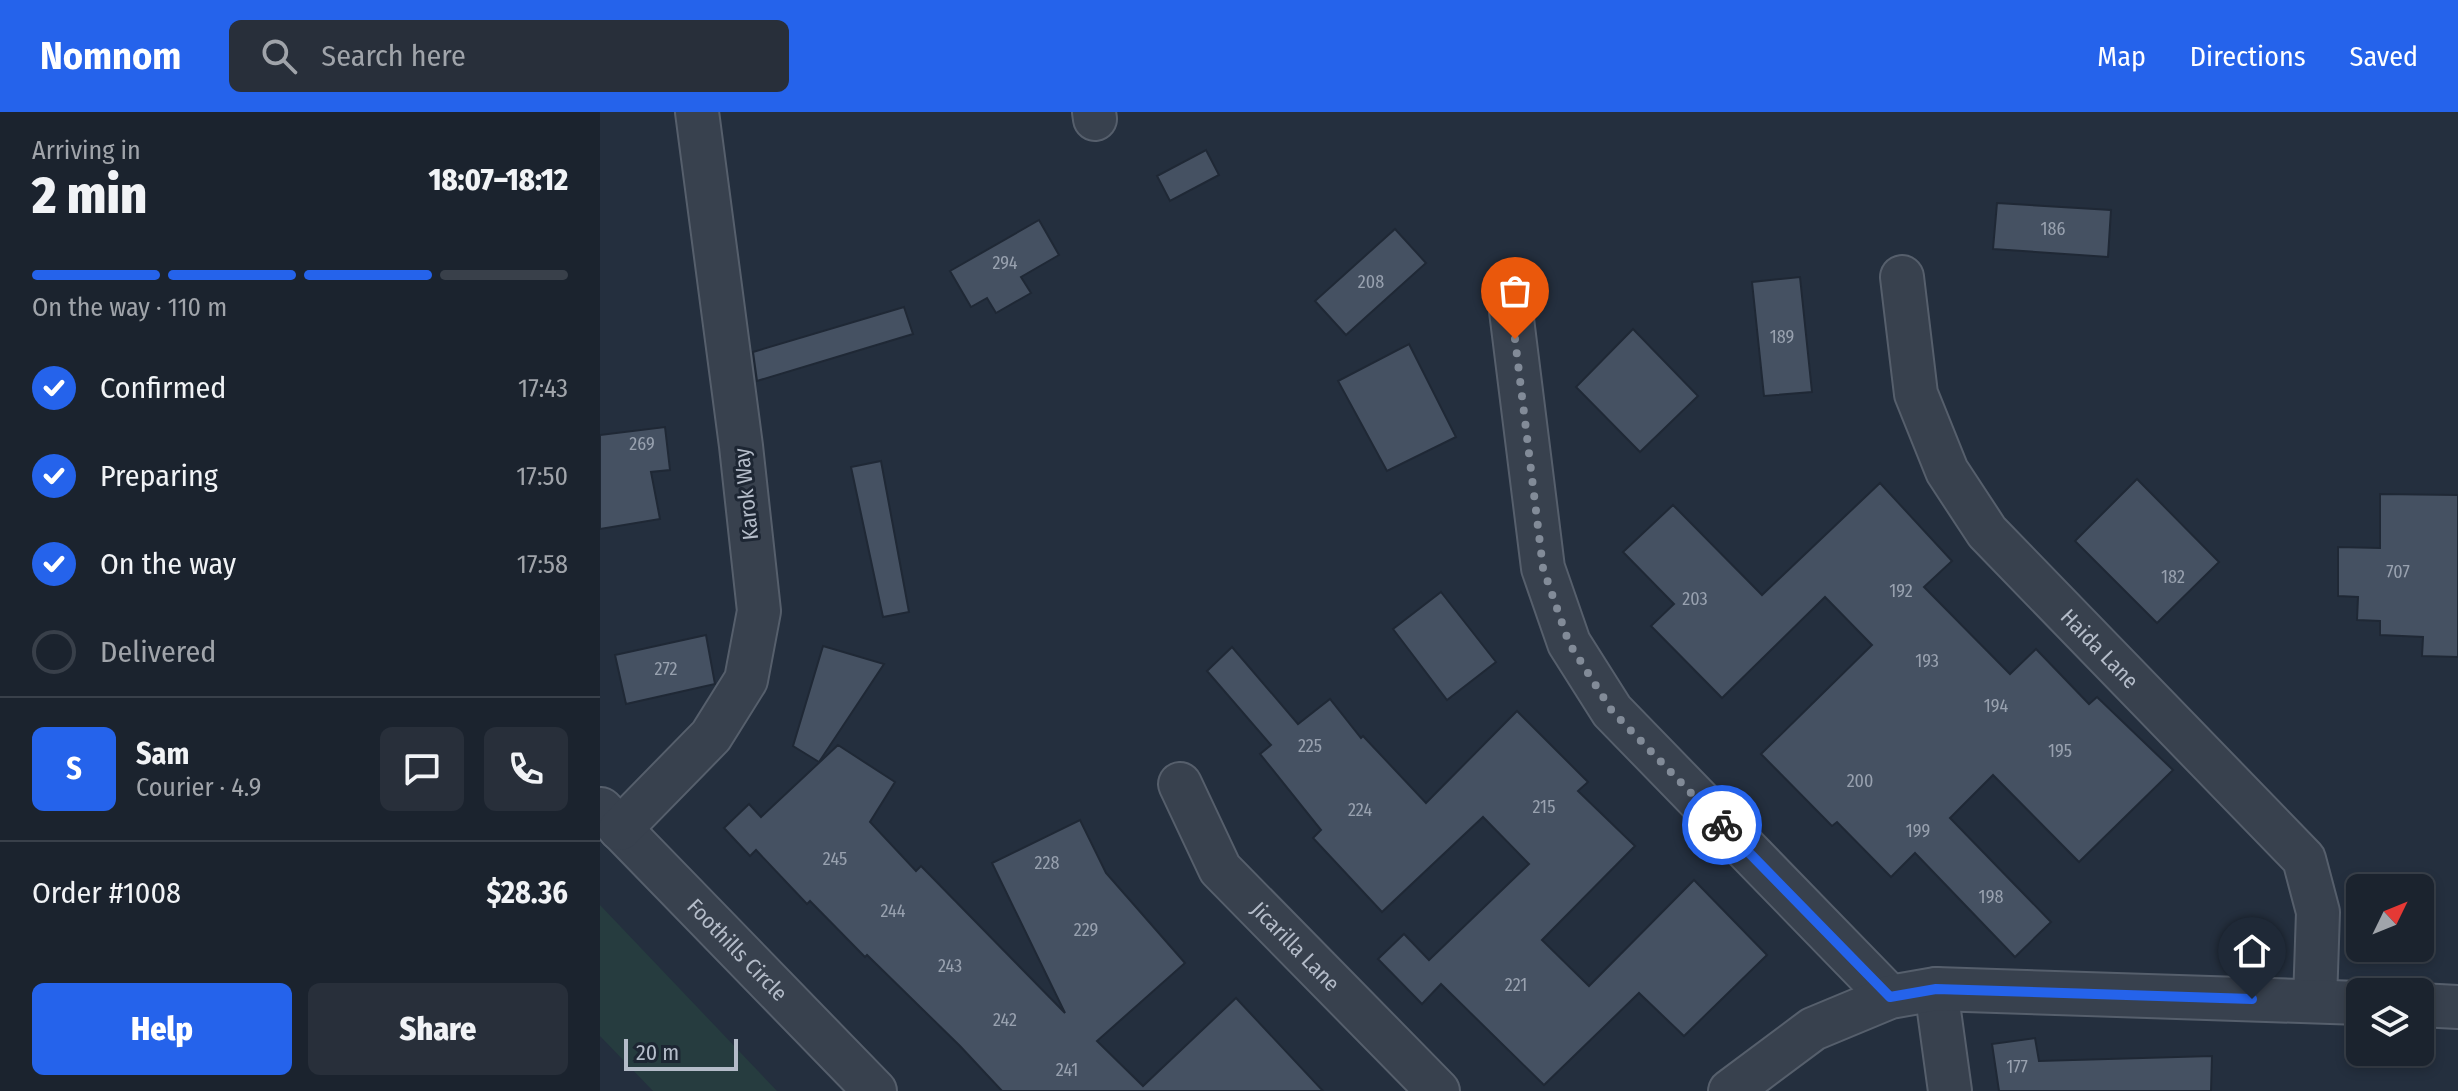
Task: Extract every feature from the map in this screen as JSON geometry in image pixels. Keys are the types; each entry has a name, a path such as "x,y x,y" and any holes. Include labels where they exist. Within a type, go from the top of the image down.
{"street":[{"name":"Karok Way","path":"610,819 711,736 746,680 759,611 741,446 697,112"},
{"name":"Haida Lane","path":"1902,277 1916,394 1947,471 1987,532 2304,859 2318,912 2315,1001"},
{"path":"1511,311 1543,568 1569,643 1612,711 1890,997"},
{"name":"Jicarilla Lane","path":"1180,784 1220,869 1438,1091"},
{"name":"Foothills Circle","path":"610,819 875,1091"},
{"path":"1936,989 1950,1091"},
{"path":"1730,1091 1813,1029 1890,997 1936,989 2346,1002"},
{"path":"2434,1006 2458,1007"}],"green space":[{"path":"600,905 777,1091 653,1091 600,1036"}],"building":[{"path":"1206,150 1219,175 1170,201 1157,176"},
{"path":"1997,203 2111,210 2108,257 1993,249"},
{"path":"1039,220 1059,255 1021,277 1031,293 996,313 987,298 971,307 950,271"},
{"path":"1395,229 1426,263 1346,335 1315,301"},
{"path":"1800,277 1812,392 1764,396 1752,282"},
{"path":"904,307 913,334 757,381 753,352"},
{"path":"1633,329 1698,396 1640,452 1576,387"},
{"path":"1409,344 1456,437 1387,471 1338,381"},
{"path":"665,427 670,470 651,472 660,519 600,529 600,435"},
{"path":"881,461 909,612 883,617 851,467"},
{"path":"2137,479 2219,562 2157,623 2075,541"},
{"path":"1880,483 1952,561 1924,587 2010,674 2036,649 2089,704 2097,697 2173,770 2079,862 1993,775 1950,818 2051,922 2015,957 1915,853 1891,877 1837,822 1832,826 1761,754 1872,645 1825,597 1722,698 1651,626 1674,604 1623,552 1673,505 1762,595"},
{"path":"2380,494 2458,495 2458,657 2422,656 2423,637 2380,635 2380,621 2357,620 2358,597 2338,596 2338,547 2380,548"},
{"path":"1441,592 1496,662 1447,700 1393,629"},
{"path":"706,635 715,684 626,704 615,655"},
{"path":"823,646 884,664 819,762 793,746"},
{"path":"1232,647 1298,724 1330,699 1361,738 1363,736 1426,803 1517,711 1588,782 1578,791 1635,846 1542,940 1589,986 1694,880 1767,955 1684,1036 1639,993 1544,1085 1441,984 1422,1004 1378,959 1404,934 1429,960 1529,864 1483,817 1382,912 1313,838 1321,830 1260,754 1271,745 1207,671"},
{"path":"838,745 895,782 870,822 916,871 921,866 1065,1013 992,863 1080,820 1106,873 1185,963 1097,1041 1143,1086 1236,998 1323,1091 1002,1091 960,1046 810,901 807,904 756,850 750,856 724,828 749,804 761,817"},
{"path":"2035,1038 2039,1061 2212,1056 2211,1091 1999,1091 1992,1044"}],"way so far":[{"path":"1515,339 1543,568 1569,643 1612,711 1722,825"}],"route":[{"path":"1722,825 1890,997 1936,989 2252,999"}]}
